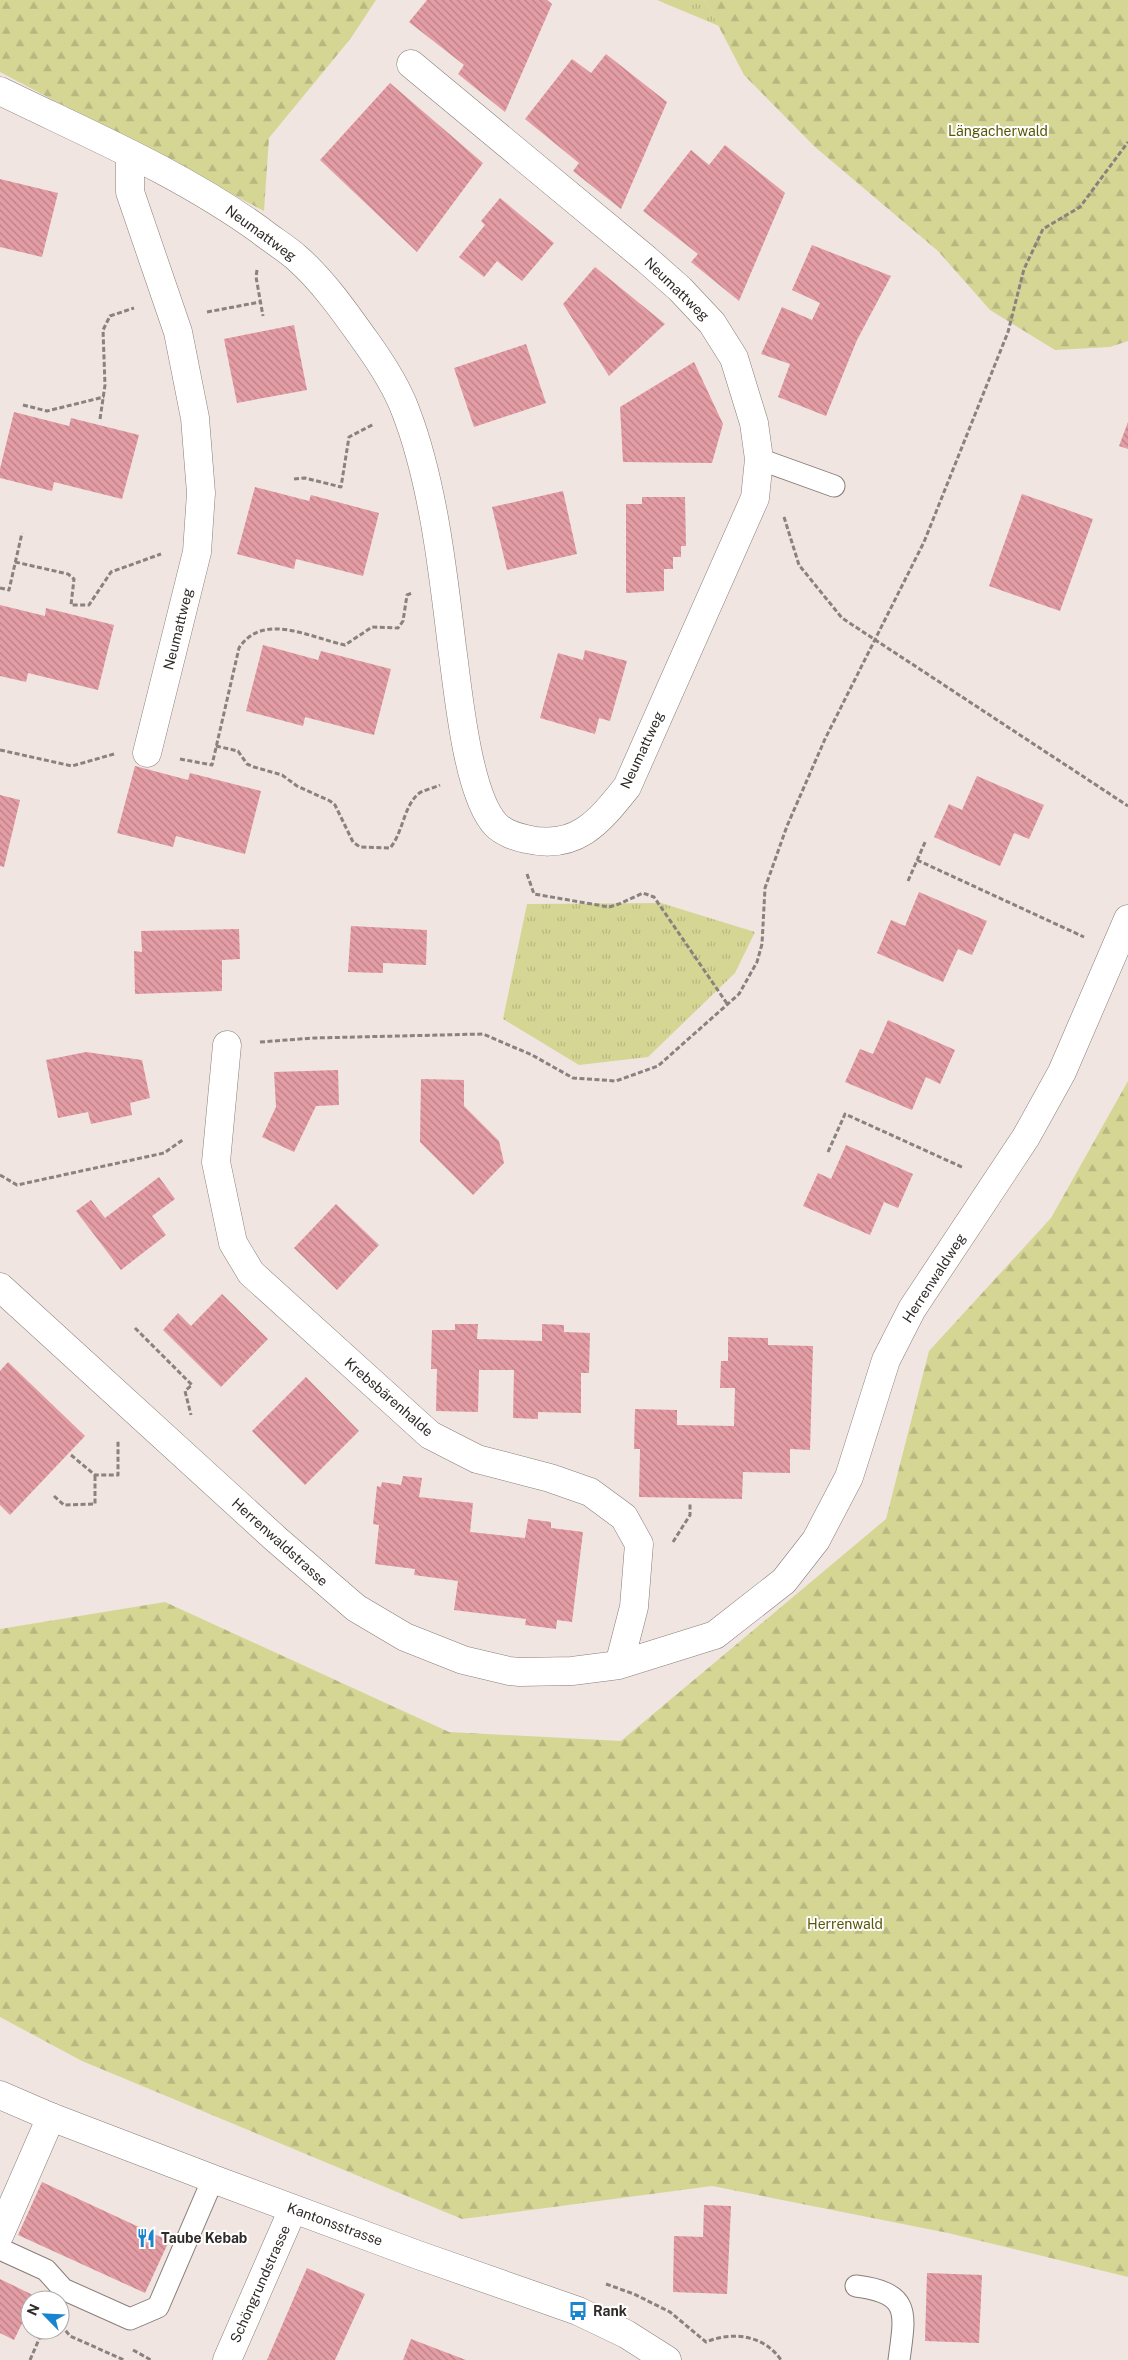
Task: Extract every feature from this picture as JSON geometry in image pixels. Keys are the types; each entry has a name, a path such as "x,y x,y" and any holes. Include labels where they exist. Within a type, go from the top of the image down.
{"street":[{"name":"Neumattweg","path":"0,91 130,154 191,186 240,216 297,257 338,303 377,357 406,410 426,475 447,604 463,728 473,773 483,803 496,825 514,836 549,842 574,837 600,821 627,787 755,498 759,458 754,424 747,394 734,358 712,323 680,289 411,64"},
{"name":"Neumattweg","path":"130,154 130,192 178,332 195,418 201,494 197,552 146,753"},
{"name":"Herrenwaldweg","path":"619,1665 715,1635 784,1581 816,1540 849,1477 886,1360 907,1317 1026,1138 1062,1072 1128,919"},
{"name":"Krebsbärenhalde","path":"227,1044 216,1162 233,1243 251,1273 430,1435 477,1459 550,1478 590,1492 624,1517 639,1544 634,1607 619,1665"},
{"name":"Herrenwaldstrasse","path":"0,1287 277,1540 356,1608 405,1637 463,1660 509,1672 572,1670 619,1665"},
{"name":"Kantonsstrasse","path":"0,2095 51,2117 293,2209 578,2311 626,2334 667,2360"},
{"path":"0,2234 51,2117"},
{"name":"Schöngrundstrasse","path":"227,2360 293,2209"}],"lane":[{"path":"759,458 834,486"},
{"path":"0,2248 46,2270 63,2288 130,2319 140,2317 158,2307 213,2179"},
{"path":"856,2286 874,2288 888,2294 900,2304 905,2319 899,2360"}],"path":[{"path":"227,1044 314,1038 483,1034 532,1055 573,1078 616,1082 658,1066 739,994 757,962 762,944 765,888 787,826 825,739 924,542 1008,332 1024,270 1043,229 1080,206 1128,142"},
{"path":"260,264 256,277 263,316"},
{"path":"201,313 260,302"},
{"path":"100,419 104,397 103,330 110,316 127,311"},
{"path":"23,406 47,410 104,397"},
{"path":"294,479 305,478 341,487 349,437 373,424"},
{"path":"782,509 799,565 842,618 1128,806"},
{"path":"0,588 9,590 22,533"},
{"path":"15,562 68,574 74,579 71,605 89,605 111,572 166,553"},
{"path":"175,758 212,765 239,648 246,638 259,630 274,628 345,645 372,627 398,628 403,621 407,595"},
{"path":"216,746 238,751 247,764 254,768 282,775 297,786 330,801 335,805 354,842 360,847 390,848 395,843 410,806 418,794 444,784"},
{"path":"0,750 72,766 115,753"},
{"path":"908,881 926,840"},
{"path":"917,860 1114,952"},
{"path":"526,871 534,894 609,907 643,893 654,897 728,1004"},
{"path":"828,1152 845,1114 962,1167"},
{"path":"0,1175 17,1185 164,1153 220,1115"},
{"path":"135,1328 192,1385 185,1392 193,1420"},
{"path":"71,1454 96,1475 114,1475"},
{"path":"54,1496 64,1504 95,1504 96,1475"},
{"path":"671,1550 672,1544 690,1515 690,1503"},
{"path":"70,2336 124,2360"},
{"path":"706,2342 720,2337 745,2337 761,2341 774,2350 781,2360"},
{"path":"30,2360 39,2340"}],"green space":[{"path":"0,0 376,0 351,38 269,138 264,211 0,72"},
{"path":"657,0 705,0 719,26"},
{"name":"Längacherwald","path":"705,0 1128,0 1128,341 1110,347 1055,350 990,310 938,251 815,147 744,75"},
{"path":"661,903 755,932 735,973 648,1057 579,1065 503,1019 527,904"},
{"name":"Herrenwald","path":"1128,1081 1128,2277 948,2233 712,2186 462,2219 82,2061 0,2017 0,1629 165,1602 449,1732 621,1741 886,1519 929,1351 1051,1218"}],"building":[{"path":"427,0 547,0 552,4 505,112 458,74 464,65 409,22"},
{"path":"606,54 667,102 621,209 573,171 579,163 525,119 572,59 591,73"},
{"path":"390,83 483,163 417,252 320,160"},
{"path":"725,145 785,193 739,301 691,262 698,254 643,211 691,150 709,165"},
{"path":"0,179 58,193 42,257 0,247"},
{"path":"500,198 554,243 522,281 497,261 484,277 459,257 485,225 481,221"},
{"path":"812,245 891,276 857,340 826,416 778,397 790,364 761,354 782,307 812,320 820,303 792,290"},
{"path":"595,267 665,324 609,376 563,304"},
{"path":"294,325 307,390 237,403 224,339"},
{"path":"526,344 546,403 474,427 454,368"},
{"path":"694,362 723,424 712,463 623,462 620,407"},
{"path":"14,412 69,426 71,418 139,435 122,499 54,482 52,491 0,478 0,469"},
{"path":"1128,422 1128,449 1119,446"},
{"path":"255,487 309,501 311,495 379,513 363,576 296,559 294,569 237,554"},
{"path":"563,491 577,554 507,570 492,507"},
{"path":"1022,494 1093,519 1060,611 989,586"},
{"path":"642,497 685,497 686,546 681,546 681,557 673,557 673,569 664,569 664,591 626,593 626,504 642,504"},
{"path":"0,605 45,616 46,608 114,625 98,690 28,673 26,682 0,676"},
{"path":"263,645 318,660 321,651 391,669 374,735 305,717 303,726 246,711"},
{"path":"585,650 627,661 610,721 599,718 595,734 540,718 558,653 583,660"},
{"path":"135,766 188,780 190,773 261,791 245,854 176,836 173,847 117,833"},
{"path":"977,776 1044,805 1029,839 1014,833 1000,866 934,837 949,804 962,810"},
{"path":"0,795 20,800 4,867 0,866"},
{"path":"919,892 987,921 972,955 958,949 943,982 877,953 891,920 905,926"},
{"path":"351,926 427,930 426,965 383,963 383,973 348,972"},
{"path":"239,929 240,959 222,960 222,991 135,994 134,951 142,952 141,931"},
{"path":"888,1020 955,1050 940,1084 926,1077 912,1110 845,1082 860,1049 873,1054"},
{"path":"86,1052 142,1060 150,1098 130,1103 132,1115 91,1124 88,1112 58,1118 46,1060"},
{"path":"338,1070 339,1105 316,1106 294,1152 262,1137 276,1107 274,1072"},
{"path":"421,1079 464,1080 464,1106 499,1141 504,1163 473,1195 420,1142"},
{"path":"846,1145 913,1174 898,1208 884,1202 870,1235 803,1206 818,1173 831,1179"},
{"path":"159,1177 175,1199 152,1216 166,1235 121,1270 76,1211 91,1200 105,1218"},
{"path":"336,1204 379,1245 337,1290 294,1248"},
{"path":"222,1294 268,1339 221,1387 163,1330 178,1313 191,1326"},
{"path":"455,1324 478,1324 477,1339 542,1341 542,1324 564,1325 564,1332 590,1333 589,1373 581,1373 581,1413 538,1412 538,1419 513,1418 514,1370 479,1370 478,1412 436,1411 437,1369 431,1369 432,1330 455,1330"},
{"path":"728,1337 768,1338 768,1345 813,1346 810,1450 790,1449 790,1473 743,1472 742,1499 639,1497 640,1449 634,1449 635,1409 677,1410 677,1425 734,1426 735,1388 720,1388 721,1361 728,1361"},
{"path":"8,1362 85,1436 10,1515 0,1505 0,1371"},
{"path":"306,1377 359,1431 305,1485 252,1431"},
{"path":"403,1476 422,1478 419,1497 473,1503 470,1532 525,1538 528,1519 551,1522 551,1528 583,1532 572,1622 557,1620 556,1629 525,1625 526,1619 454,1610 458,1581 414,1575 415,1569 375,1564 379,1525 373,1524 377,1486 381,1487 382,1482 401,1485"},
{"path":"42,2182 169,2241 145,2293 18,2235"},
{"path":"704,2205 731,2206 727,2294 673,2292 674,2236 703,2237"},
{"path":"307,2268 365,2294 335,2360 267,2360"},
{"path":"927,2273 982,2275 979,2343 925,2341"},
{"path":"0,2279 23,2290 20,2290 20,2328 14,2340 0,2333"},
{"path":"411,2339 466,2360 403,2360"}],"place":[{"name":"Taube Kebab","path":"146,2238"},
{"name":"Rank","path":"578,2311"}]}
